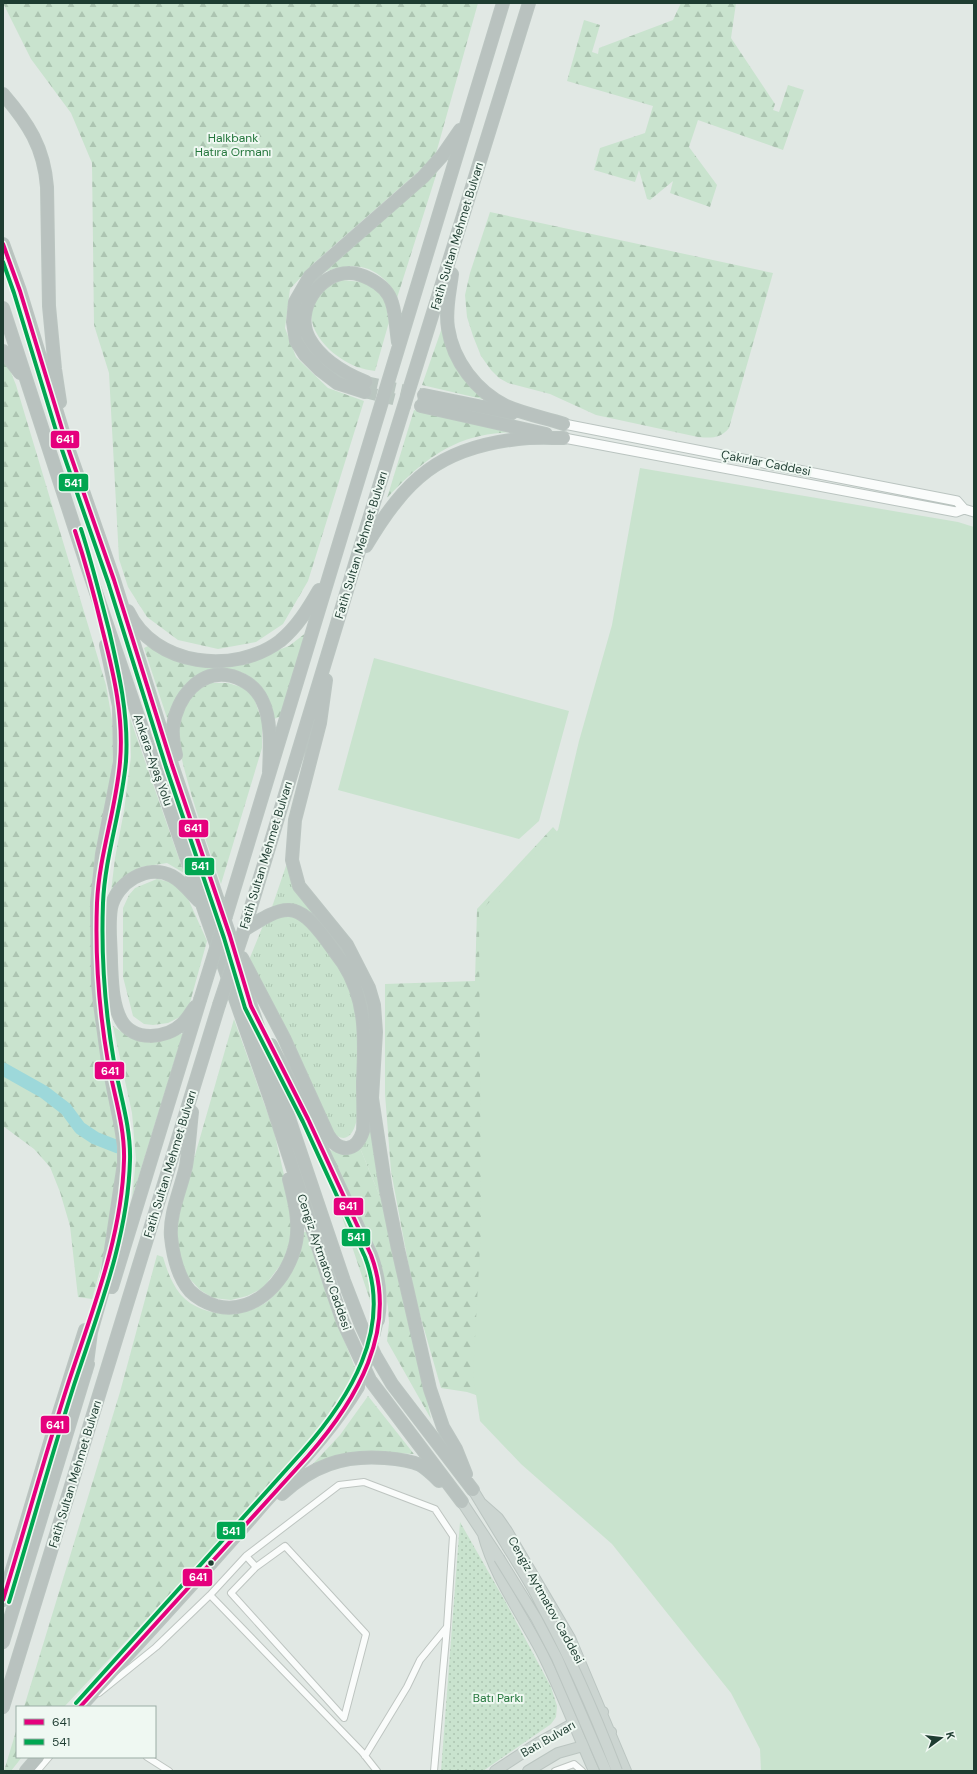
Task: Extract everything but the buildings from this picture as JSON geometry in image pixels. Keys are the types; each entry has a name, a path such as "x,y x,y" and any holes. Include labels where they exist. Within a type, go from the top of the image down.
{"highway":[{"name":"Fatih Sultan Mehmet Bulvarı","path":"3,1642 226,916 503,3"},
{"name":"Fatih Sultan Mehmet Bulvarı","path":"3,1707 529,3"},
{"path":"3,94 31,130 40,148 45,168 47,187 50,320 55,369 67,445"},
{"path":"398,347 392,303 386,290 376,282 363,276 349,273 333,277 320,285 311,297 306,311 305,325 309,338 318,350 338,368 365,387 336,383 305,355 296,341 293,322 296,302 310,276 423,176 442,156 467,121"},
{"name":"Ankara-Ayaş Yolu","path":"3,244 20,291 67,445 114,580 172,765 230,936"},
{"path":"455,244 447,312 448,328 452,345 459,360 479,388 497,400 507,406 564,424"},
{"name":"Ankara-Ayaş Yolu","path":"3,308 87,566 222,960"},
{"path":"3,352 25,379"},
{"path":"564,424 422,400 564,438"},
{"path":"355,564 380,522 394,502 410,484 430,468 449,457 470,449 496,443 519,439 564,438"},
{"path":"86,1371 91,1332 107,1276 124,1163 124,1146 108,1062 100,997 97,903 102,854 120,762 121,744 119,706 111,665 87,566"},
{"path":"114,580 130,615 139,628 152,641 186,658 204,661 225,661 244,658 263,651 279,641 295,627 309,607 331,566"},
{"path":"332,638 320,723 295,820 292,860 300,886 348,945 370,988 374,1005 376,1032 372,1098 386,1190 398,1249 430,1389 436,1409 442,1427 456,1449 473,1490"},
{"path":"244,930 272,913 292,911 301,913 316,926 343,963 350,976 362,1012 364,1029 363,1131 361,1137 354,1145 344,1148 338,1147 333,1143 328,1135 284,1038 230,936 174,746 173,729 176,716 180,704 191,687 200,680 208,677 229,676 239,678 249,684 257,692 263,701 267,715 270,741 269,772"},
{"path":"200,1000 183,1024 167,1033 154,1036 142,1035 130,1030 121,1020 115,1003 112,982 110,920 115,897 120,888 137,876 160,872 171,876 182,884 202,904"},
{"name":"Cengiz Aytmatov Caddesi","path":"230,936 251,1006 344,1281 361,1325 375,1355 392,1384 473,1490"},
{"name":"Cengiz Aytmatov Caddesi","path":"222,960 272,1104 330,1287 362,1365 382,1398 462,1502"},
{"path":"251,1006 312,1126 371,1255 376,1268 381,1302 378,1320"},
{"path":"196,1082 186,1166 172,1220 171,1236 178,1270 190,1291 199,1298 225,1308 240,1307 265,1295 279,1280 291,1260 294,1250 297,1230 296,1214 272,1104"},
{"path":"3,1600 54,1429 112,1247"},
{"path":"81,1706 326,1434 344,1411 358,1386"},
{"path":"241,1530 293,1484 310,1473 351,1458 392,1458 418,1465 429,1472 462,1502"},
{"path":"26,1771 37,1758"}],"main road":[{"name":"Çakırlar Caddesi","path":"564,424 957,501 964,509 974,512"},
{"path":"626,450 629,437"},
{"name":"Çakırlar Caddesi","path":"564,438 956,512 964,509"},
{"name":"Cengiz Aytmatov Caddesi","path":"473,1490 541,1604 622,1768"},
{"name":"Cengiz Aytmatov Caddesi","path":"462,1502 536,1618 557,1658 606,1771"},
{"name":"Cengiz Aytmatov Caddesi","path":"481,1503 498,1518 507,1531 570,1638 603,1712 622,1768"},
{"name":"Cengiz Aytmatov Caddesi","path":"483,1534 489,1556 541,1650 595,1771"},
{"path":"559,1689 566,1696 571,1698 580,1696 588,1686 587,1675"},
{"name":"Batı Bulvarı","path":"495,1771 538,1743 574,1723 603,1712"},
{"name":"Batı Bulvarı","path":"528,1771 558,1754 583,1746 610,1732"},
{"path":"595,1771 598,1764 605,1757 611,1756 622,1768"}],"street":[{"path":"86,1706 96,1696 156,1647 210,1595 246,1556 339,1486 364,1482 435,1509 453,1536 447,1627 434,1771"},
{"path":"285,1546 366,1634 344,1718 231,1593 256,1568 285,1546"},
{"path":"246,1556 256,1568"},
{"path":"210,1595 365,1756 377,1771"},
{"path":"365,1756 407,1687 420,1660 447,1627"},
{"path":"37,1771 48,1758"},
{"path":"149,1758 169,1771"},
{"path":"555,1771 574,1764 582,1771"}],"green space":[{"name":"Halkbank Hatıra Ormanı","path":"3,3 478,3 435,157 314,263 290,289 285,328 296,357 328,388 364,401 308,581 283,624 256,642 218,649 178,640 147,617 128,587 119,559 109,373 94,325 92,163 71,113 31,59"},
{"path":"681,3 736,3 731,38 775,104 773,110 779,112 788,85 804,90 783,150 698,120 689,147 717,185 710,207 670,193 673,181 650,200 647,199 639,170 635,182 594,170 600,148 645,133 653,106 567,81 584,20 600,25 592,52 598,54 599,48 673,20"},
{"path":"438,169 397,298 387,282 378,274 363,267 348,266 323,272"},
{"path":"490,212 773,273 729,428 726,432 719,436 698,437 596,415 550,394 508,383 499,378 481,356 467,317 465,295 470,273"},
{"path":"342,280 371,283 385,300 389,322 375,371 357,367 337,356 320,339 315,329 312,319 312,308 316,296 324,288"},
{"path":"444,322 450,346 495,402 422,385"},
{"path":"3,360 8,365 16,385 106,685 115,737 113,769 95,875 112,1100 119,1152 106,1248 92,1299 78,1297 70,1226 60,1192 50,1167 34,1149 3,1126"},
{"path":"414,410 511,432 480,436 453,445 418,468 387,498"},
{"path":"640,468 958,522 974,527 974,1771 761,1771 760,1749 731,1693 612,1544 521,1464 480,1421 473,1375 481,1229 479,913 558,830 579,741 612,625"},
{"path":"307,632 282,716 274,719 263,692 252,678 236,671 222,670 204,675 169,724 144,648 150,645 171,658 254,659 289,646"},
{"path":"374,658 569,711 539,821 519,839 338,790"},
{"path":"209,683 228,683 241,687 253,695 262,721 262,748 221,884 192,797 178,739 179,721 184,708 197,691"},
{"path":"130,718 184,873 167,863 141,867 126,875 110,900 131,757"},
{"path":"553,827 597,877 503,1404 467,1392 441,1388 414,1294 391,1171 385,1094 385,984 475,981 477,909"},
{"path":"287,863 293,884 343,946 359,973 370,1009 387,1214 360,1148 368,1122 353,973 288,905 272,907"},
{"path":"157,879 170,882 185,892 207,941 189,1006 180,1017 168,1023 153,1025 144,1024 133,1016 123,977 123,908 129,895 135,888"},
{"path":"295,915 310,926 346,977 355,1003 360,1025 357,1119 350,1135 342,1138 330,1130 249,960 264,923 275,917"},
{"path":"234,1019 274,1131 287,1188 293,1230 285,1259 263,1288 247,1296 231,1300 213,1298 200,1290 188,1277 178,1256 177,1229 179,1211"},
{"path":"113,1026 133,1038 146,1041 165,1039 183,1033 132,1198 136,1159 132,1113"},
{"path":"360,1148 387,1214 431,1419 387,1341 389,1323 388,1307 382,1274 328,1149 344,1153 352,1152"},
{"path":"326,1169 368,1264 375,1291 375,1315"},
{"path":"308,1231 334,1314 359,1378 316,1439 65,1706 24,1706 120,1392 157,1255 163,1257 175,1286 181,1295 190,1303 215,1313 228,1314 242,1312 255,1309 266,1303 275,1294 295,1262 302,1233"},
{"path":"368,1396 414,1454 376,1452 310,1467 340,1435"},
{"name":"Batı Parkı","path":"460,1522 505,1601 551,1687 557,1706 556,1717 551,1724 483,1771 441,1771"},
{"path":"16,1731 16,1758 21,1758 11,1771 4,1771"}],"waterway":[{"path":"3,1069 44,1092 66,1109 80,1128 95,1138 118,1147"}],"tunnel":[{"path":"366,382 424,395"},
{"path":"365,392 421,406"},
{"path":"358,1387 368,1361 378,1320"}],"transit line":[{"name":"641","path":"3,244 20,291 67,445 114,580 172,765 230,936 251,1006 308,1119 371,1255 378,1283 380,1310 376,1337 368,1363 356,1388 326,1435 81,1706"},
{"name":"541","path":"3,262 14,293 61,447 108,582 166,767 224,938 245,1008 303,1122 365,1257 372,1284 374,1311 370,1337 362,1362 350,1386 320,1431 76,1703"},
{"name":"541","path":"9,1602 74,1385 102,1302 118,1246 124,1218 130,1160 129,1135 114,1062 108,1023 104,983 103,943 104,885 121,797 126,761 127,744 125,711 113,646 81,529"},
{"name":"641","path":"3,1600 68,1384 96,1301 112,1245 122,1189 124,1160 123,1135 108,1062 102,1023 98,983 97,943 98,885 118,780 121,729 111,664 90,581 75,531"}]}
